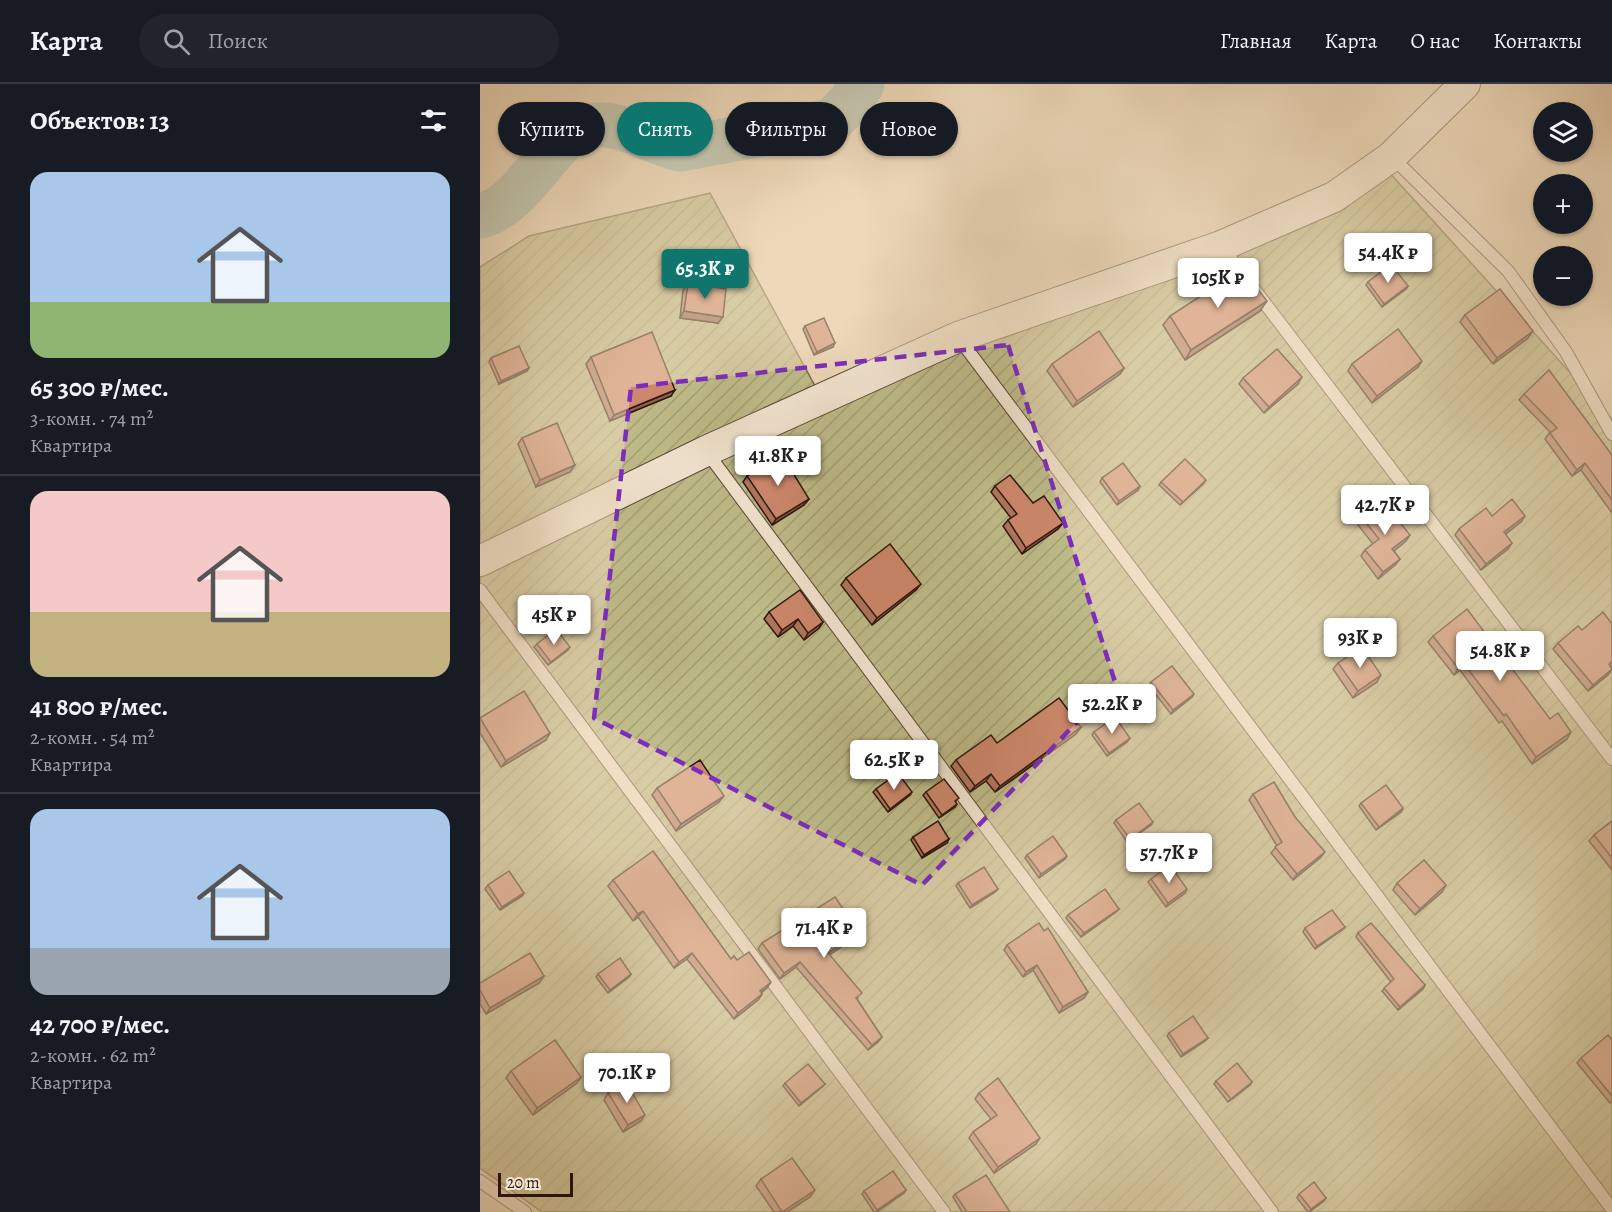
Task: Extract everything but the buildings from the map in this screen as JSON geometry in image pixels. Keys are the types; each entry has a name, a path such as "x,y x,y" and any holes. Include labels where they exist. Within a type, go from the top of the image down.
{"street":[{"path":"480,561 706,451 958,337 1221,246 1334,197 1391,157 1465,84"}],"lane":[{"path":"1391,157 1509,271 1566,352 1612,434"},
{"path":"1221,246 1612,759"},
{"path":"958,337 1612,1209"},
{"path":"706,451 1272,1212"},
{"path":"480,590 944,1212"},
{"path":"480,1181 525,1212"}],"highlighted area":[{"path":"1008,345 1115,682 922,885 594,718 631,387"}],"shaded area":[{"path":"1379,161 1612,419 1612,1212 542,1212 480,1168 480,267 529,236 710,193 826,406"}],"waterway":[{"path":"480,216 494,211 507,202 564,140 575,130 585,126 616,127 680,149 832,121 850,102 862,84"}]}
